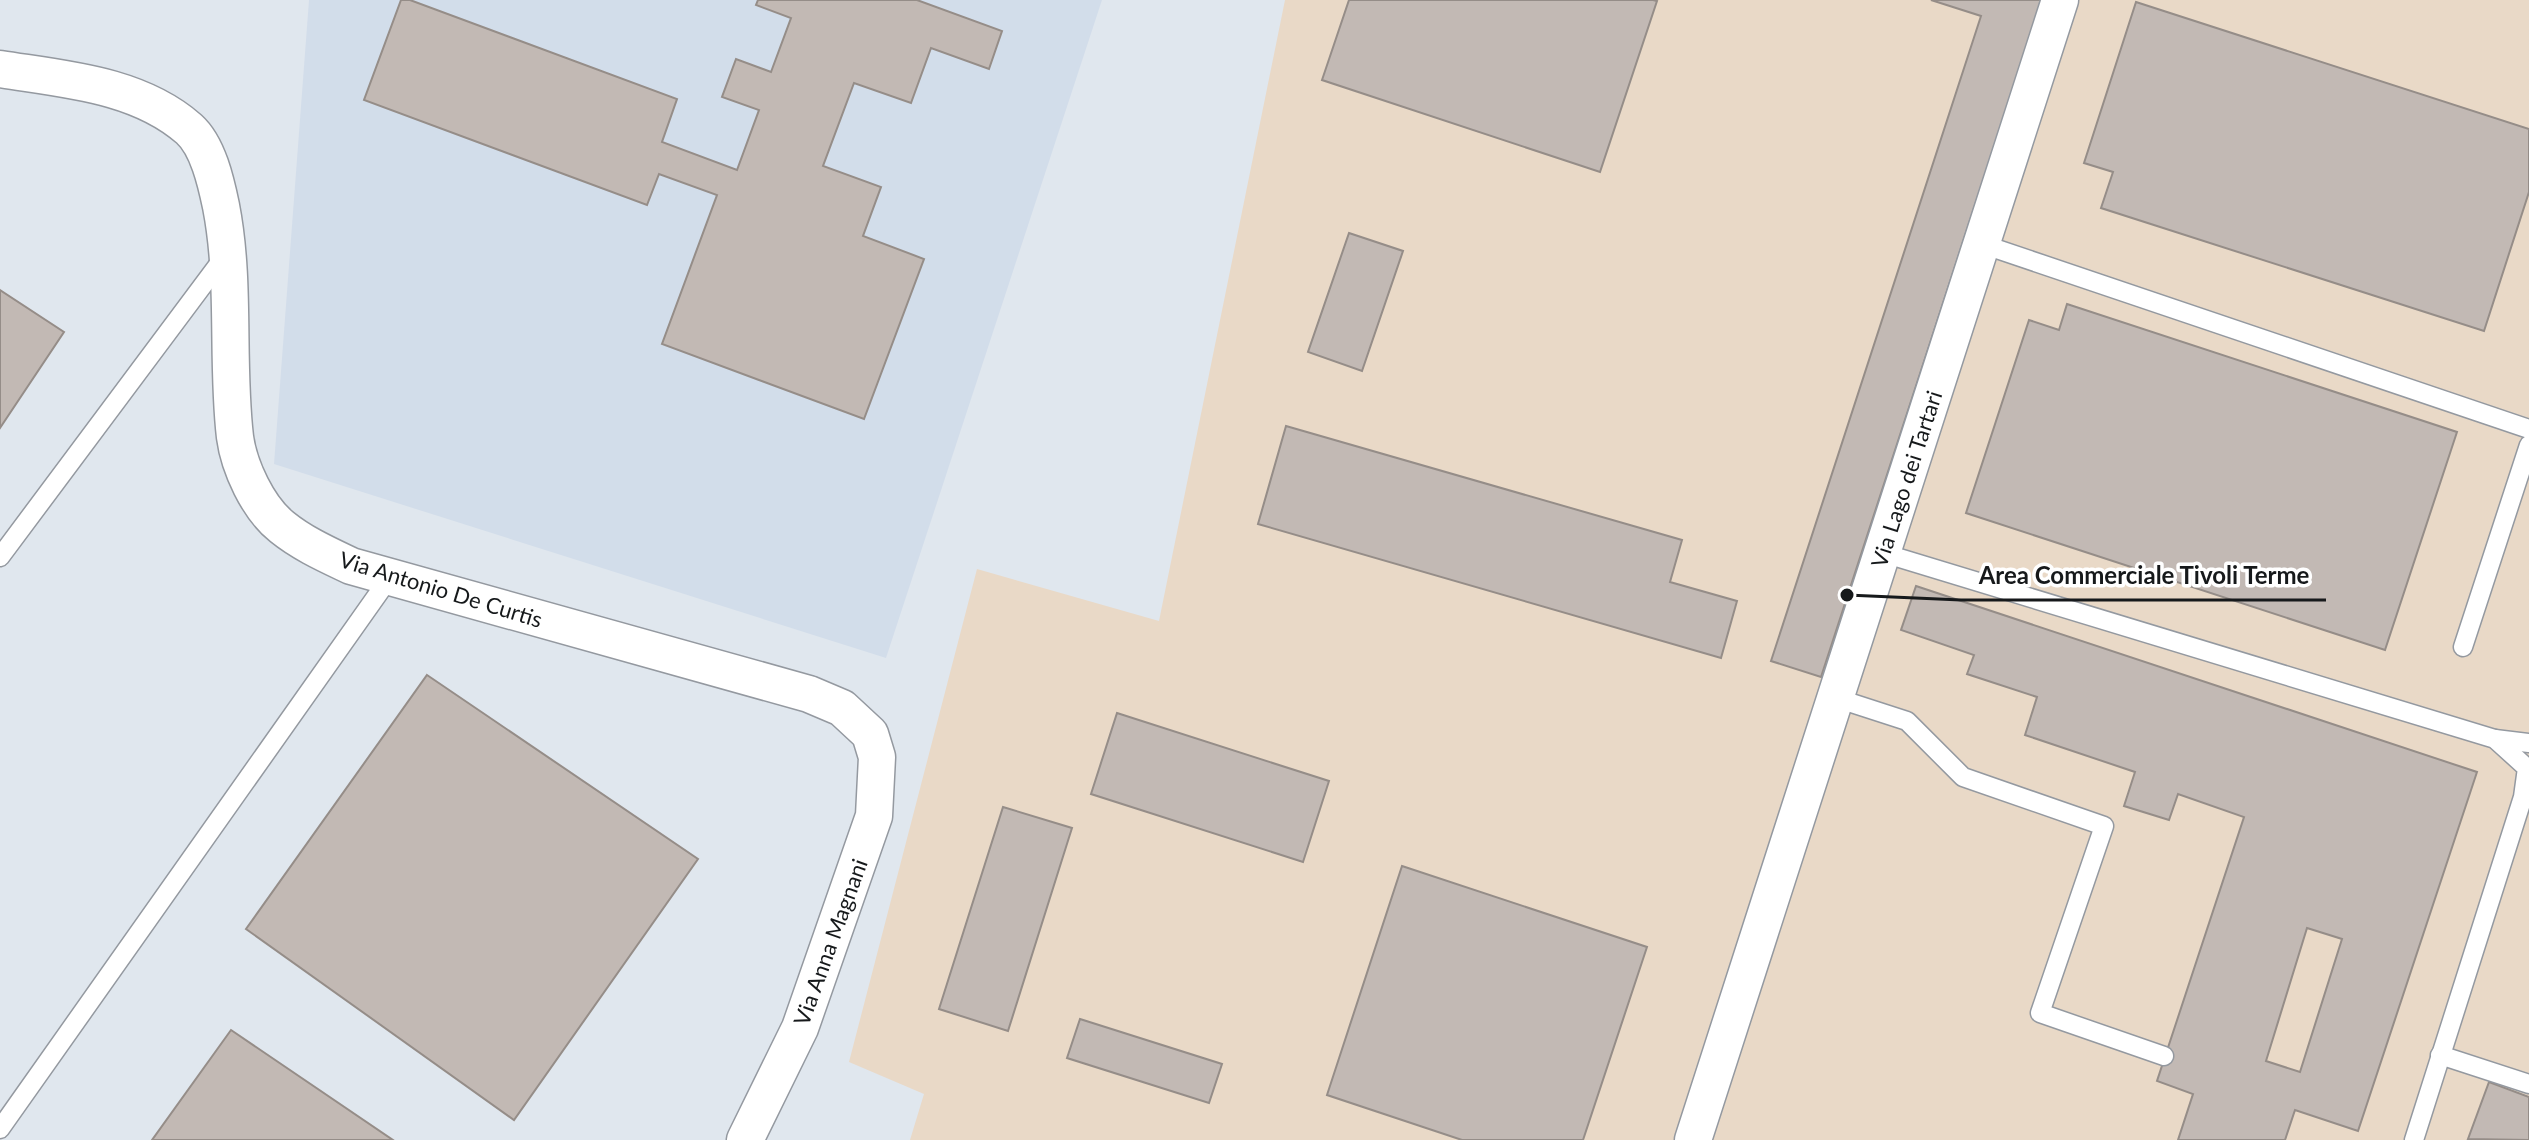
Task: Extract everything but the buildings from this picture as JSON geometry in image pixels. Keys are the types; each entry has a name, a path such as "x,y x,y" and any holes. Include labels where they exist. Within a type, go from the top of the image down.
{"street":[{"name":"Via Lago dei Tartari","path":"1693,1140 2060,0"},
{"name":"Via Antonio De Curtis","path":"0,69 108,88 148,103 191,131 210,167 219,195 228,252 236,440 258,499 281,526 351,566 809,694 842,708 870,734"},
{"name":"Via Anna Magnani","path":"745,1140 800,1028 874,816 877,757 870,734"}],"lane":[{"path":"1982,244 2529,429"},
{"path":"0,557 228,252"},
{"path":"2463,647 2529,445"},
{"path":"1883,553 2495,739 2529,743"},
{"path":"0,1129 390,577"},
{"path":"1836,698 1907,721 1963,777 2104,826 2040,1013 2164,1056"},
{"path":"2414,1140 2523,797 2527,768 2495,739"},
{"path":"2440,1055 2529,1084"}],"shaded area":[{"path":"309,0 1102,0 886,658 274,464"},
{"path":"1285,0 2529,0 2529,1140 910,1140 924,1094 849,1062 977,569 1159,621"}],"place":[{"name":"Area Commerciale Tivoli Terme","path":"1847,595"}]}
